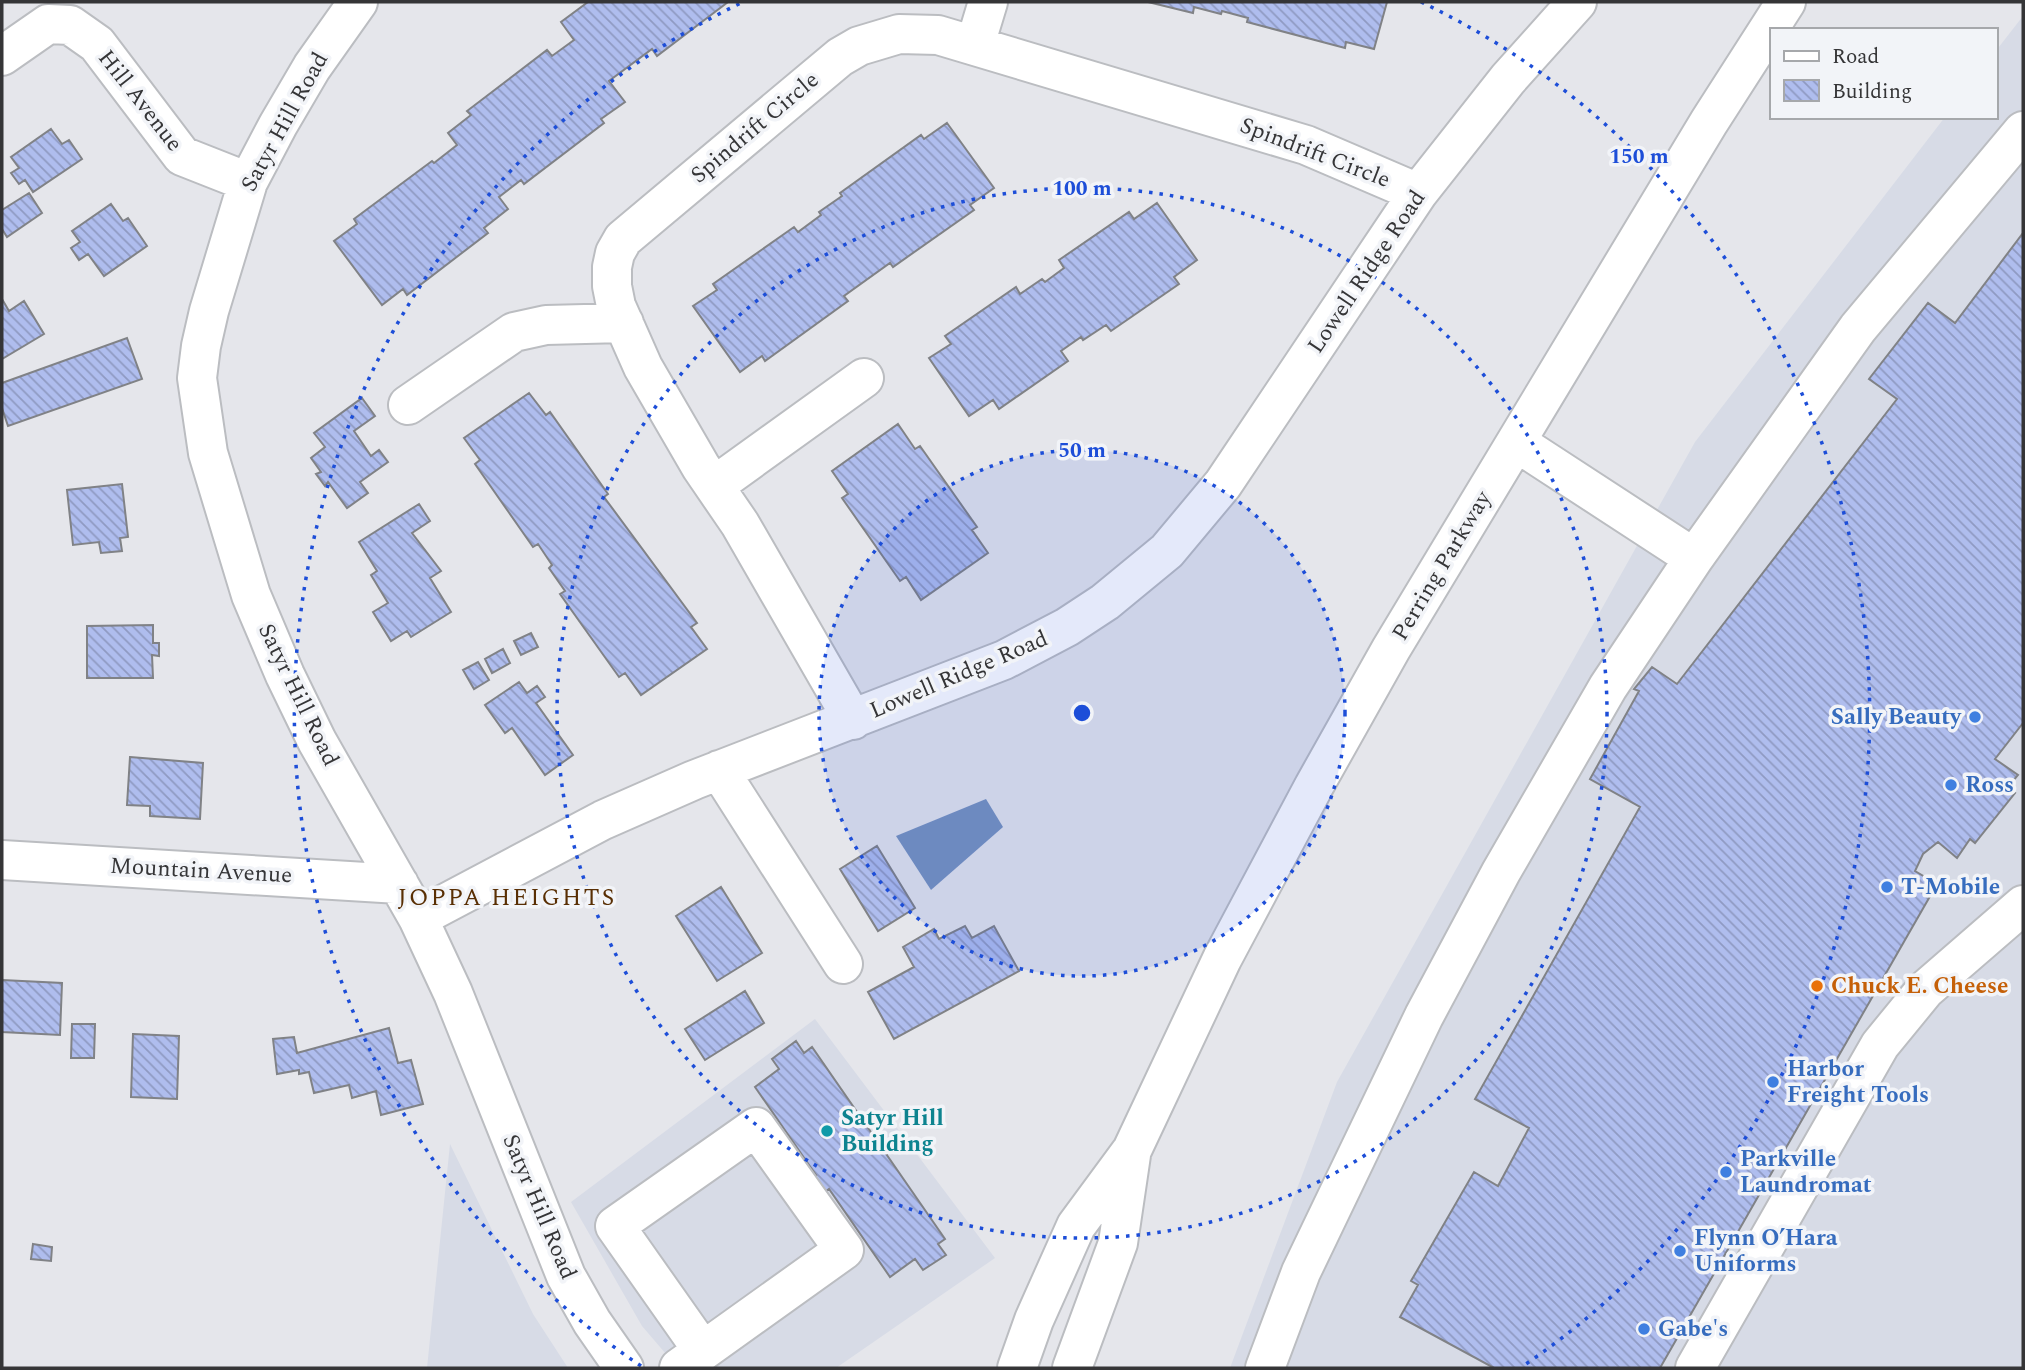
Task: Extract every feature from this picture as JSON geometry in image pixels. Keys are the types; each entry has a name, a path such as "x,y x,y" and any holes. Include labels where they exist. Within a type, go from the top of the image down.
{"street":[{"name":"Satyr Hill Road","path":"358,2 312,67 248,182 201,346 197,378 199,407 208,453 251,595 285,675 317,741 418,918 453,993 566,1276 592,1322 624,1368"},
{"path":"975,45 988,2"},
{"name":"Lowell Ridge Road","path":"418,918 603,820 719,770 1004,660 1067,627 1105,602 1167,551 1223,484 1418,193 1508,79 1577,2"},
{"name":"Perring Parkway","path":"1017,1368 1034,1321 1076,1226 1132,1150 1222,959 1391,649 1709,122 1786,2"},
{"name":"Hill Avenue","path":"2,56 48,24 70,24 97,44 182,156 248,182"},
{"name":"Spindrift Circle","path":"853,720 740,524 714,486 643,367 616,306 612,286 615,253 623,239 840,57 859,46 899,34 938,34 1306,145 1418,193"},
{"path":"1265,1368 1301,1272 1424,1016 1501,872 1608,687 1694,558 1858,328 2023,131"},
{"path":"408,405 514,332 546,325 624,323"},
{"path":"714,486 864,378"},
{"path":"1516,442 1694,558"},
{"path":"719,770 843,964"},
{"name":"Mountain Avenue","path":"2,860 399,884"},
{"path":"1695,1368 1880,1045 1925,990 2023,905"},
{"path":"756,1127 844,1250 691,1360 615,1226 756,1127"},
{"name":"Perring Parkway","path":"1072,1368 1118,1242 1132,1150"}],"shaded area":[{"path":"2023,16 2023,1368 1230,1368 1337,1082 1695,442 1943,119 1997,119 1997,49"},
{"path":"815,1019 995,1258 836,1368 678,1368 642,1326 571,1202"},
{"path":"450,1144 533,1314 568,1368 427,1368"}],"water":[{"path":"986,799 1003,827 931,890 896,836"}],"building":[{"path":"588,2 728,2 657,56 652,49 609,81 625,102 601,119 604,123 524,184 521,180 499,197 508,209 484,228 488,233 407,295 403,289 382,305 334,241 357,224 354,219 457,145 448,133 471,115 467,111 547,50 552,56 574,40 561,22"},
{"path":"1148,2 1387,2 1374,49 1346,42 1345,48 1247,22 1248,18 1222,11 1221,14 1194,7 1193,13"},
{"path":"947,123 994,188 970,205 974,210 893,267 890,263 844,296 848,301 765,361 762,356 740,372 693,306 717,290 713,284 794,227 798,232 821,215 819,212 842,196 840,193 921,135 924,139"},
{"path":"51,129 62,144 69,140 82,159 33,192 25,180 19,184 11,173 19,168 11,157"},
{"path":"29,193 42,213 7,237 2,229 2,210"},
{"path":"1157,203 1197,260 1174,277 1179,284 1111,331 1106,325 1083,340 1081,337 1061,351 1068,361 999,409 993,400 969,416 929,358 951,344 945,336 1016,287 1020,294 1042,279 1045,282 1064,268 1059,260 1129,212 1134,219"},
{"path":"111,204 123,221 128,218 147,246 104,276 88,254 79,260 71,248 80,242 72,231"},
{"path":"2023,233 2023,723 1995,759 2018,775 2007,788 2015,793 1975,843 1970,839 1957,858 1938,842 1923,854 1915,871 1937,884 1660,1368 1494,1368 1400,1317 1418,1285 1411,1281 1474,1172 1498,1186 1529,1128 1475,1099 1640,807 1590,779 1639,691 1634,689 1652,667 1677,684 1897,399 1869,379 1928,303 1955,323"},
{"path":"2,299 9,311 24,301 44,334 2,359"},
{"path":"127,338 142,379 8,426 2,408 2,383"},
{"path":"529,393 546,415 550,412 608,494 604,497 697,623 691,627 707,649 641,695 625,673 619,677 560,594 565,591 549,568 552,565 538,544 533,547 475,464 480,460 464,438"},
{"path":"362,398 375,416 354,431 371,456 379,450 388,462 360,482 368,493 347,508 328,482 325,486 316,474 321,472 311,458 325,447 314,433"},
{"path":"898,424 915,449 920,446 977,527 972,530 988,553 921,600 906,577 900,581 842,498 848,494 832,471"},
{"path":"122,484 128,537 120,538 122,551 101,553 99,542 73,545 67,490"},
{"path":"419,504 430,521 412,533 441,571 430,578 451,612 411,637 407,631 391,641 373,612 388,603 371,575 377,571 359,542"},
{"path":"153,625 153,643 159,643 159,656 152,655 153,678 87,678 87,626"},
{"path":"531,633 538,647 521,655 514,641"},
{"path":"503,649 510,663 492,673 485,659"},
{"path":"478,662 489,680 474,689 463,670"},
{"path":"519,682 527,693 537,686 545,697 536,703 573,755 545,775 512,728 505,733 485,705"},
{"path":"130,757 203,763 200,819 150,816 150,806 127,805"},
{"path":"877,846 915,908 878,931 840,869"},
{"path":"721,887 762,953 717,981 676,916"},
{"path":"965,926 972,938 994,926 1019,971 894,1039 868,992 914,967 903,947 934,929 939,939"},
{"path":"2,980 62,983 60,1035 2,1032"},
{"path":"745,991 764,1023 705,1060 685,1029"},
{"path":"72,1024 95,1024 94,1058 71,1058"},
{"path":"389,1028 398,1063 411,1060 423,1104 381,1115 376,1091 352,1098 349,1085 314,1093 309,1072 299,1074 299,1070 277,1074 273,1039 294,1037 297,1053"},
{"path":"133,1034 179,1036 177,1099 131,1097"},
{"name":"Satyr Hill Building","path":"796,1041 804,1053 812,1047 945,1239 938,1244 946,1255 923,1270 915,1259 890,1277 829,1189 821,1195 810,1178 816,1175 755,1087 779,1069 772,1059"},
{"path":"33,1244 52,1247 51,1261 31,1259"}],"place":[{"name":"Sally Beauty","path":"1975,717"},
{"name":"Ross","path":"1951,785"},
{"name":"T-Mobile","path":"1887,887"},
{"name":"Chuck E. Cheese","path":"1817,986"},
{"name":"Harbor Freight Tools","path":"1773,1082"},
{"name":"Satyr Hill Building","path":"827,1131"},
{"name":"Parkville Laundromat","path":"1726,1172"},
{"name":"Flynn O’Hara Uniforms","path":"1680,1251"},
{"name":"Gabe's","path":"1644,1329"}],"district":[{"name":"JOPPA HEIGHTS","path":"507,898"}]}
